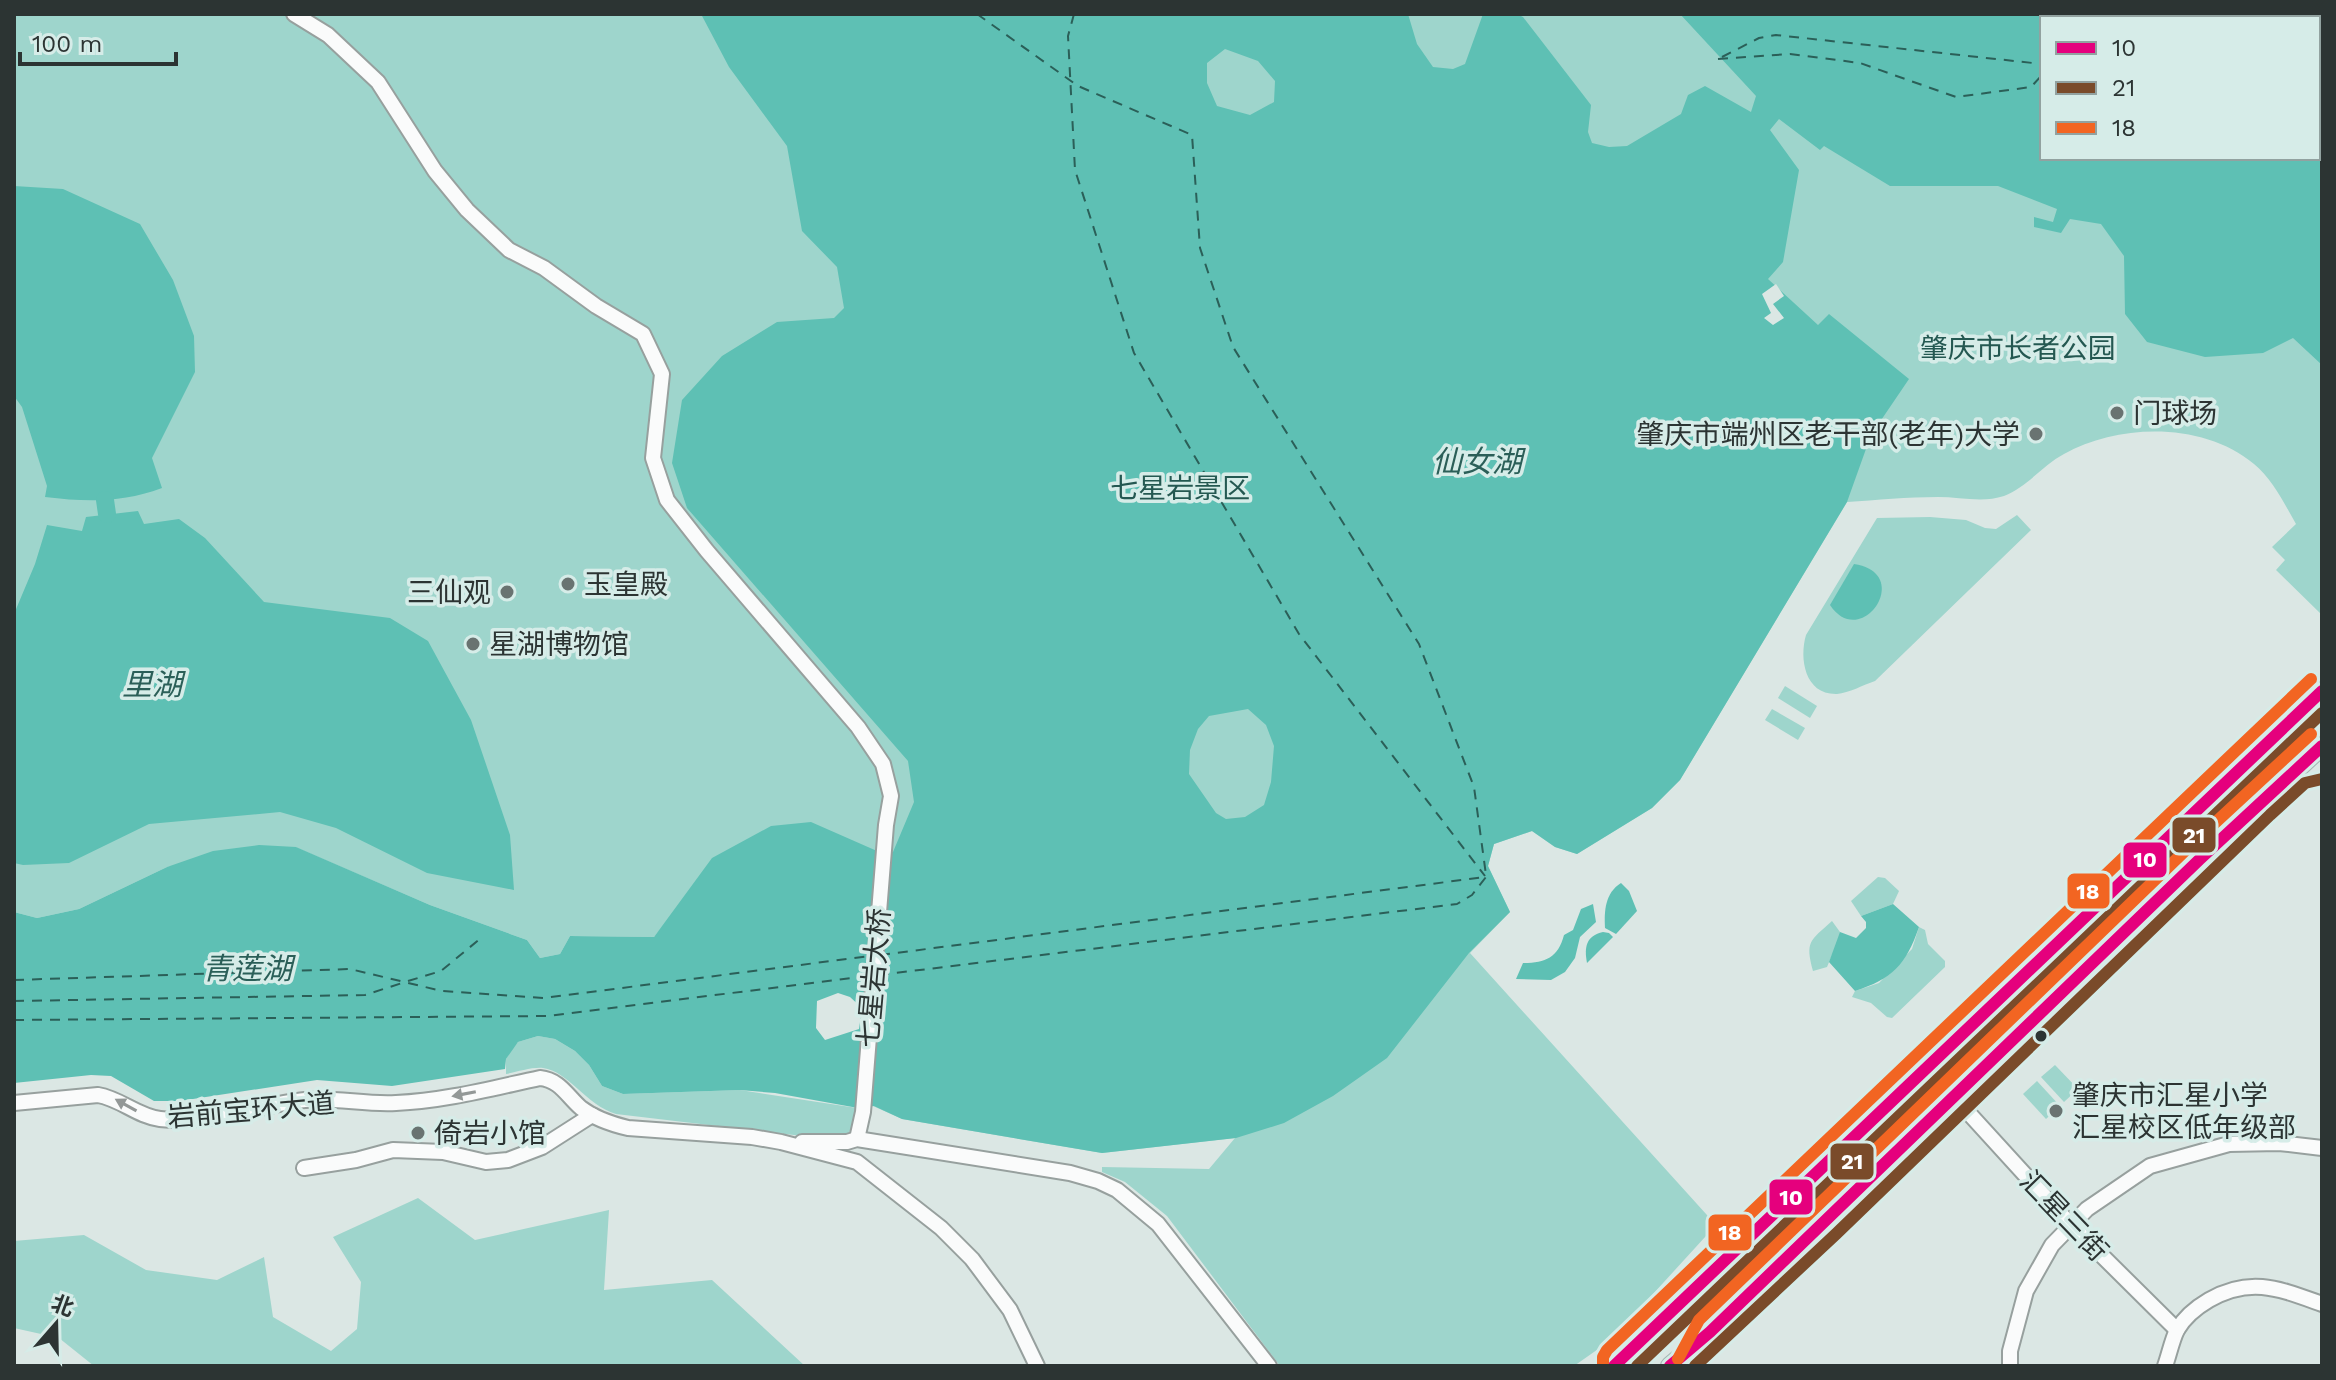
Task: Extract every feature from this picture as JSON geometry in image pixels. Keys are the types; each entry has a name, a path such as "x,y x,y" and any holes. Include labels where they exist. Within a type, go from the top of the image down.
{"main road":[{"path":"1620,1362 2322,691"},
{"path":"1670,1366 1710,1332 2259,803 2322,746"},
{"path":"2297,769 2322,762"},
{"path":"2235,774 2252,790 2259,803"},
{"path":"1799,1191 1825,1222"},
{"path":"1692,1366 1710,1332"},
{"path":"1620,1362 1641,1366"}],"street":[{"name":"七星岩大桥","path":"294,14 328,35 378,82 435,171 467,210 509,250 544,268 596,306 643,334 662,374 653,458 667,500 858,727 883,764 891,796 863,1112 855,1140 867,1151 864,1158 854,1162"},
{"name":"岩前宝环大道","path":"14,1103 98,1095 110,1097 147,1117 168,1120 304,1100 426,1101 540,1078 557,1083 572,1100 592,1115"},
{"name":"汇星三街","path":"1955,1098 2070,1224 2177,1330"},
{"path":"304,1168 403,1149 443,1152 486,1162 508,1160 542,1147 592,1115 628,1128 781,1142 854,1162 941,1228 972,1259 1010,1310 1037,1366"},
{"path":"781,1142 855,1140 1070,1173 1098,1181 1117,1190 1158,1224 1269,1366"},
{"path":"2010,1366 2010,1351 2026,1291 2052,1245 2087,1209 2150,1166 2229,1144 2279,1143 2322,1148"},
{"path":"2165,1366 2177,1330 2198,1307 2226,1290 2255,1285 2283,1290 2322,1304"}],"green space":[{"name":"七星岩景区","path":"14,14 2322,14 2322,615 2276,570 2285,560 2272,547 2296,524 2272,484 2261,470 2234,450 2187,434 2136,432 2086,444 2056,459 2012,492 1996,498 1926,497 1847,502 1680,780 1652,808 1577,854 1555,847 1532,831 1494,844 1488,866 1510,912 1470,953 1716,1225 1611,1340 1574,1366 1280,1366 1167,1216 1125,1182 1102,1172 1102,1167 1209,1169 1235,1138 1102,1153 902,1119 873,1106 858,1108 849,1133 828,1139 616,1114 605,1110 552,1070 534,1068 506,1074 506,1059 511,1050 518,1042 538,1036 555,1039 575,1051 589,1065 602,1086 623,1094 740,1090 857,1108 877,852 671,916 654,937 570,936 560,954 540,958 527,940 430,905 295,847 167,867 79,909 37,918 14,912"},
{"path":"2017,515 2031,530 1875,681 1837,694 1826,693 1811,682 1804,664 1806,635 1877,518 1966,520 1996,529"},
{"path":"1785,686 1817,706 1810,718 1778,698"},
{"path":"1772,709 1805,728 1798,740 1765,720"},
{"path":"1878,877 1885,878 1899,891 1893,904 1861,916 1851,901"},
{"path":"1832,921 1840,936 1827,967 1813,971 1811,942"},
{"path":"1919,927 1925,930 1928,944 1945,961 1945,967 1892,1018 1871,1003 1852,997 1855,991 1879,983 1912,949"},
{"path":"2055,1065 2078,1089 2064,1102 2041,1077"},
{"path":"2037,1081 2060,1106 2046,1119 2023,1094"},
{"path":"418,1198 475,1240 609,1210 604,1290 712,1280 805,1366 94,1366 59,1338 14,1328 14,1241 84,1235 146,1270 217,1280 264,1257 273,1317 331,1351 357,1329 361,1282 333,1237"}],"water":[{"name":"仙女湖","path":"701,14 1408,14 1417,44 1433,67 1453,69 1465,64 1483,14 1517,14 1523,17 1591,105 1588,132 1592,143 1609,147 1627,146 1681,114 1688,95 1705,86 1751,112 1756,96 1680,14 2322,14 2322,365 2293,338 2263,353 2205,357 2147,342 2125,314 2124,256 2101,224 2070,219 2061,233 2034,227 2034,217 2053,222 2057,209 1998,186 1890,186 1824,146 1820,150 1779,119 1770,130 1799,170 1783,262 1768,279 1818,325 1829,314 1909,379 1871,435 1847,502 1680,780 1652,808 1577,854 1555,847 1532,831 1494,844 1488,866 1510,912 1469,953 1387,1058 1333,1096 1284,1123 1236,1138 1102,1153 902,1119 874,1106 858,1108 775,1093 740,1090 623,1094 602,1086 589,1065 575,1051 555,1039 538,1036 518,1042 506,1059 505,1069 392,1086 317,1080 180,1101 154,1101 111,1076 91,1075 14,1083 14,912 37,918 79,909 167,867 213,851 259,845 296,847 430,905 527,940 540,958 560,954 570,936 654,937 712,858 771,826 811,822 877,851 893,852 914,802 908,761 687,508 672,463 682,400 722,356 777,322 834,318 844,308 837,267 802,231 787,146 729,67","holes":["1225,49 1258,61 1275,81 1274,102 1250,115 1217,106 1207,83 1207,63","1248,709 1266,725 1274,746 1271,782 1264,805 1245,817 1226,819 1216,813 1189,774 1190,750 1198,729 1209,716","838,993 850,997 862,1008 859,1029 825,1040 816,1028 817,1001"]},
{"path":"14,186 63,189 140,224 173,280 194,336 195,372 152,458 162,488 104,500 45,497 47,486 22,407 14,396"},
{"name":"里湖","path":"138,511 144,524 179,519 205,538 264,602 390,618 428,641 471,720 510,835 514,890 427,873 336,828 280,812 149,824 69,863 14,863 14,614 47,525 82,531 86,517"},
{"path":"1854,564 1872,570 1880,581 1881,593 1876,606 1867,615 1855,620 1842,617 1830,605"},
{"path":"1621,883 1629,891 1637,911 1616,934 1605,928 1605,909 1612,892"},
{"path":"1593,904 1596,922 1580,937 1575,958 1565,972 1551,980 1516,979 1523,963 1550,958 1564,935 1573,930 1581,909"},
{"path":"1893,904 1919,927 1914,940 1896,969 1879,981 1855,991 1829,962 1840,932 1856,938 1866,928 1861,916"},
{"path":"1603,932 1613,937 1587,963 1588,943 1593,936"}],"pier":[{"path":"1776,284 1784,296 1773,304 1784,318 1773,325 1764,318 1771,313 1762,294"}],"waterway":[{"path":"105,500 107,514"}],"ferry route":[{"path":"977,14 1078,86 1192,135 1200,248 1233,347 1419,644 1474,787 1486,875"},
{"path":"1074,14 1068,36 1075,170 1134,353 1299,634 1485,876"},
{"path":"1722,57 1759,38 1776,35 2040,64"},
{"path":"1718,59 1790,54 1860,63 1956,97 2031,87 2040,77"},
{"path":"880,955 1485,877"},
{"path":"879,975 1457,904 1472,895 1486,877"},
{"path":"408,981 441,971 481,938"},
{"path":"14,980 350,969 442,991 544,998 870,956"},
{"path":"14,1020 547,1016 868,976"},
{"path":"14,1001 365,995 402,983"}],"transit line":[{"name":"18","path":"1603,1366 1607,1350 2311,679"},
{"name":"10","path":"1614,1366 2322,691"},
{"name":"21","path":"1637,1366 2322,713"},
{"name":"18","path":"1678,1359 1699,1320 2189,847 2311,734"},
{"name":"10","path":"1670,1366 1710,1332 2200,859 2322,746"},
{"name":"21","path":"1695,1366 2270,815 2305,783 2322,779"}],"place":[{"name":"门球场","path":"2117,413"},
{"name":"肇庆市端州区老干部(老年)大学","path":"2036,434"},
{"name":"玉皇殿","path":"568,584"},
{"name":"三仙观","path":"507,592"},
{"name":"星湖博物馆","path":"473,644"},
{"name":"肇庆市汇星小学 汇星校区低年级部","path":"2056,1111"},
{"name":"倚岩小馆","path":"418,1133"}],"park label":[{"name":"肇庆市长者公园","path":"2018,348"}],"water label":[{"name":"青莲湖","path":"247,968"}]}
